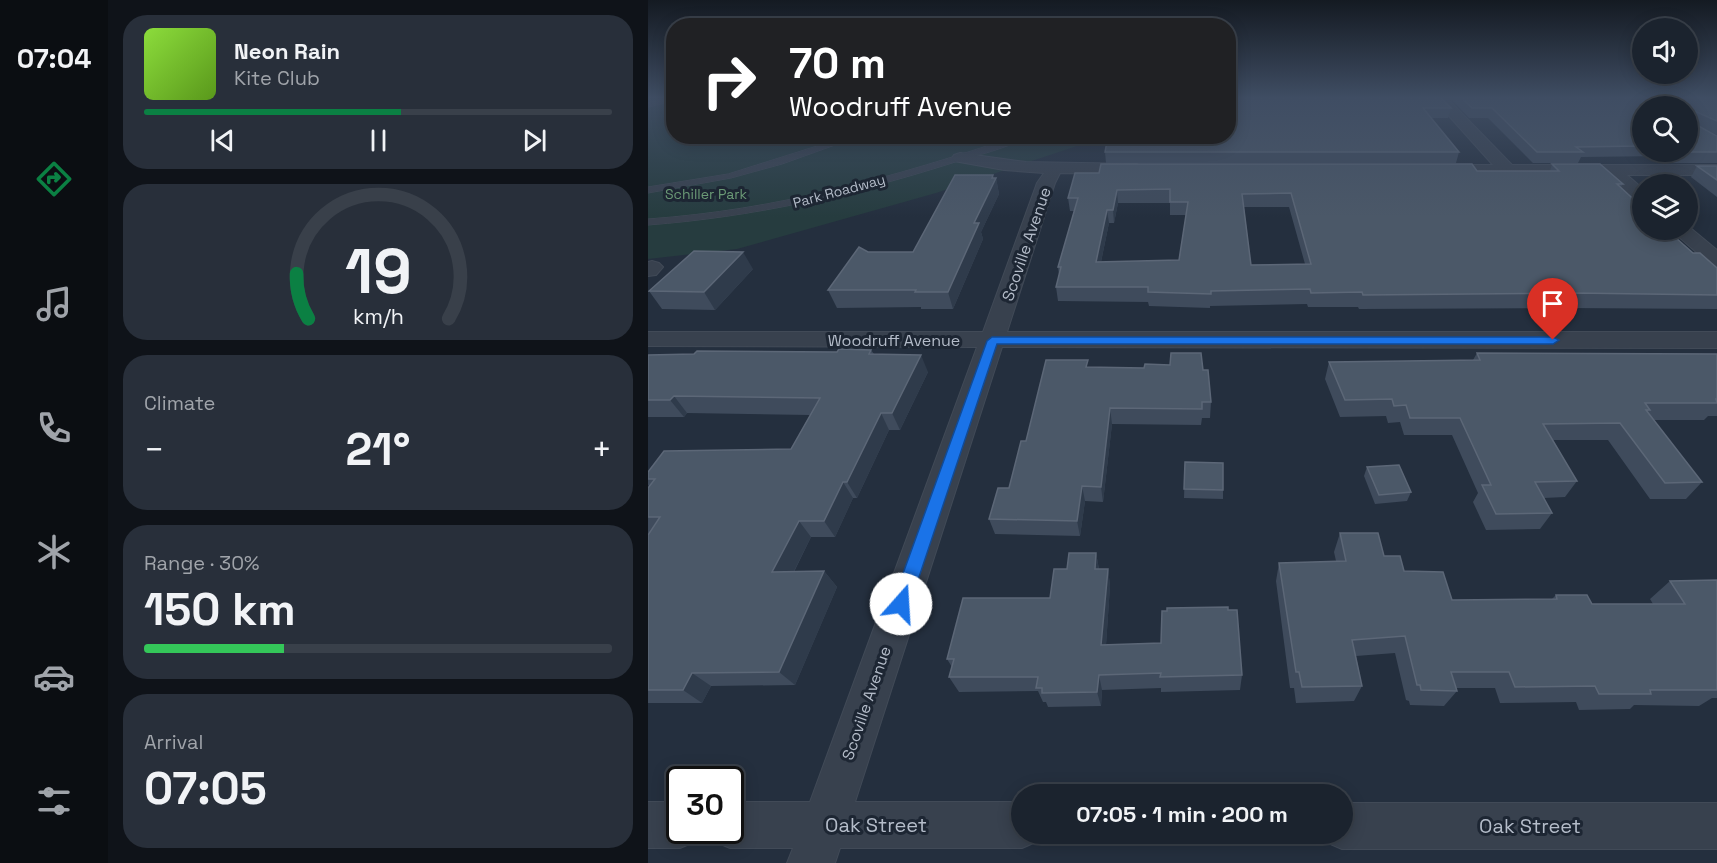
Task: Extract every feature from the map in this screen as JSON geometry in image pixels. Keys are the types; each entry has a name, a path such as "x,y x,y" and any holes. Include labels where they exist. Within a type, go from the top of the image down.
{"street":[{"path":"1477,137 1507,170"},
{"path":"960,158 998,166 1054,170 1153,169"},
{"name":"Scoville Avenue","path":"818,844 1046,183 1054,170"},
{"path":"1424,170 1717,170"},
{"path":"1611,170 1632,188"},
{"path":"1693,240 1717,260"},
{"name":"Woodruff Avenue","path":"648,339 1717,340"},
{"path":"648,825 666,825"},
{"name":"Oak Street","path":"744,828 818,844 1011,826"},
{"name":"Oak Street","path":"1353,826 1717,826"}],"lane":[{"path":"648,190 690,187 725,180 833,144"},
{"name":"Park Roadway","path":"648,222 678,221 785,205 960,158 1002,144"}],"green space":[{"name":"Schiller Park","path":"648,137 666,137 666,144 1080,144 936,193 737,249 648,259"}],"building":[{"path":"1236,137 1447,137 1459,152 1105,152 1106,144 1236,144"},
{"path":"1522,137 1632,137 1632,146 1576,147 1583,152 1537,152"},
{"path":"1698,137 1717,137 1717,152 1698,152"},
{"path":"1101,164 1472,164 1477,171 1559,171 1552,164 1600,164 1623,184 1617,184 1632,198 1632,240 1678,240 1693,253 1700,253 1717,268 1717,295 1574,293 1363,295 1362,292 1311,293 1310,289 1211,291 1211,294 1148,292 1148,287 1056,287 1061,267 1058,267 1078,198 1068,198 1075,173 1099,173","holes":["1170,189 1170,202 1188,202 1179,260 1096,262 1107,210 1113,210 1117,190","1291,193 1311,264 1251,265 1242,194"]},
{"path":"1697,166 1717,166 1717,180"},
{"path":"955,175 993,175 992,178 996,178 974,223 979,223 948,292 828,290 859,247 868,252 913,252"},
{"path":"694,251 743,252 704,292 649,291"},
{"path":"839,349 871,350 869,354 921,355 892,413 881,413 847,482 843,482 824,521 799,521 772,572 824,571 779,672 692,673 683,690 648,690 648,535 660,517 648,517 648,488 655,479 648,479 648,472 664,451 791,449 820,398 674,396 670,400 648,400 648,355 694,354 697,351 837,352"},
{"path":"1171,353 1201,353 1203,370 1208,370 1211,402 1202,402 1202,409 1110,408 1101,487 1082,486 1077,521 989,519 998,488 1009,488 1021,441 1026,441 1046,360 1088,360 1086,367 1144,368 1145,364 1170,365"},
{"path":"1477,353 1717,354 1717,403 1645,403 1650,410 1646,410 1702,482 1665,483 1620,423 1543,424 1577,481 1535,482 1552,513 1496,514 1482,485 1491,485 1460,418 1410,418 1406,405 1394,406 1392,399 1345,400 1329,362 1480,360"},
{"path":"1185,462 1223,463 1223,490 1184,489"},
{"path":"1399,465 1411,492 1379,495 1367,467"},
{"path":"1340,533 1378,533 1384,556 1400,556 1404,571 1443,572 1452,600 1557,599 1556,595 1587,595 1592,604 1685,604 1670,581 1717,580 1717,690 1650,690 1651,694 1599,694 1595,686 1515,687 1509,672 1451,672 1457,691 1421,690 1420,685 1417,685 1405,636 1352,640 1362,686 1302,687 1299,672 1296,672 1279,563 1346,561"},
{"path":"1069,553 1096,553 1095,569 1108,569 1101,645 1161,643 1162,611 1167,611 1167,608 1228,607 1228,610 1237,610 1242,675 1160,677 1161,673 1099,675 1097,692 1042,693 1042,688 1036,688 1038,677 949,677 954,659 947,659 963,598 1050,598 1054,569 1067,569"}],"route":[{"path":"901,604 992,341 1553,340"}]}
